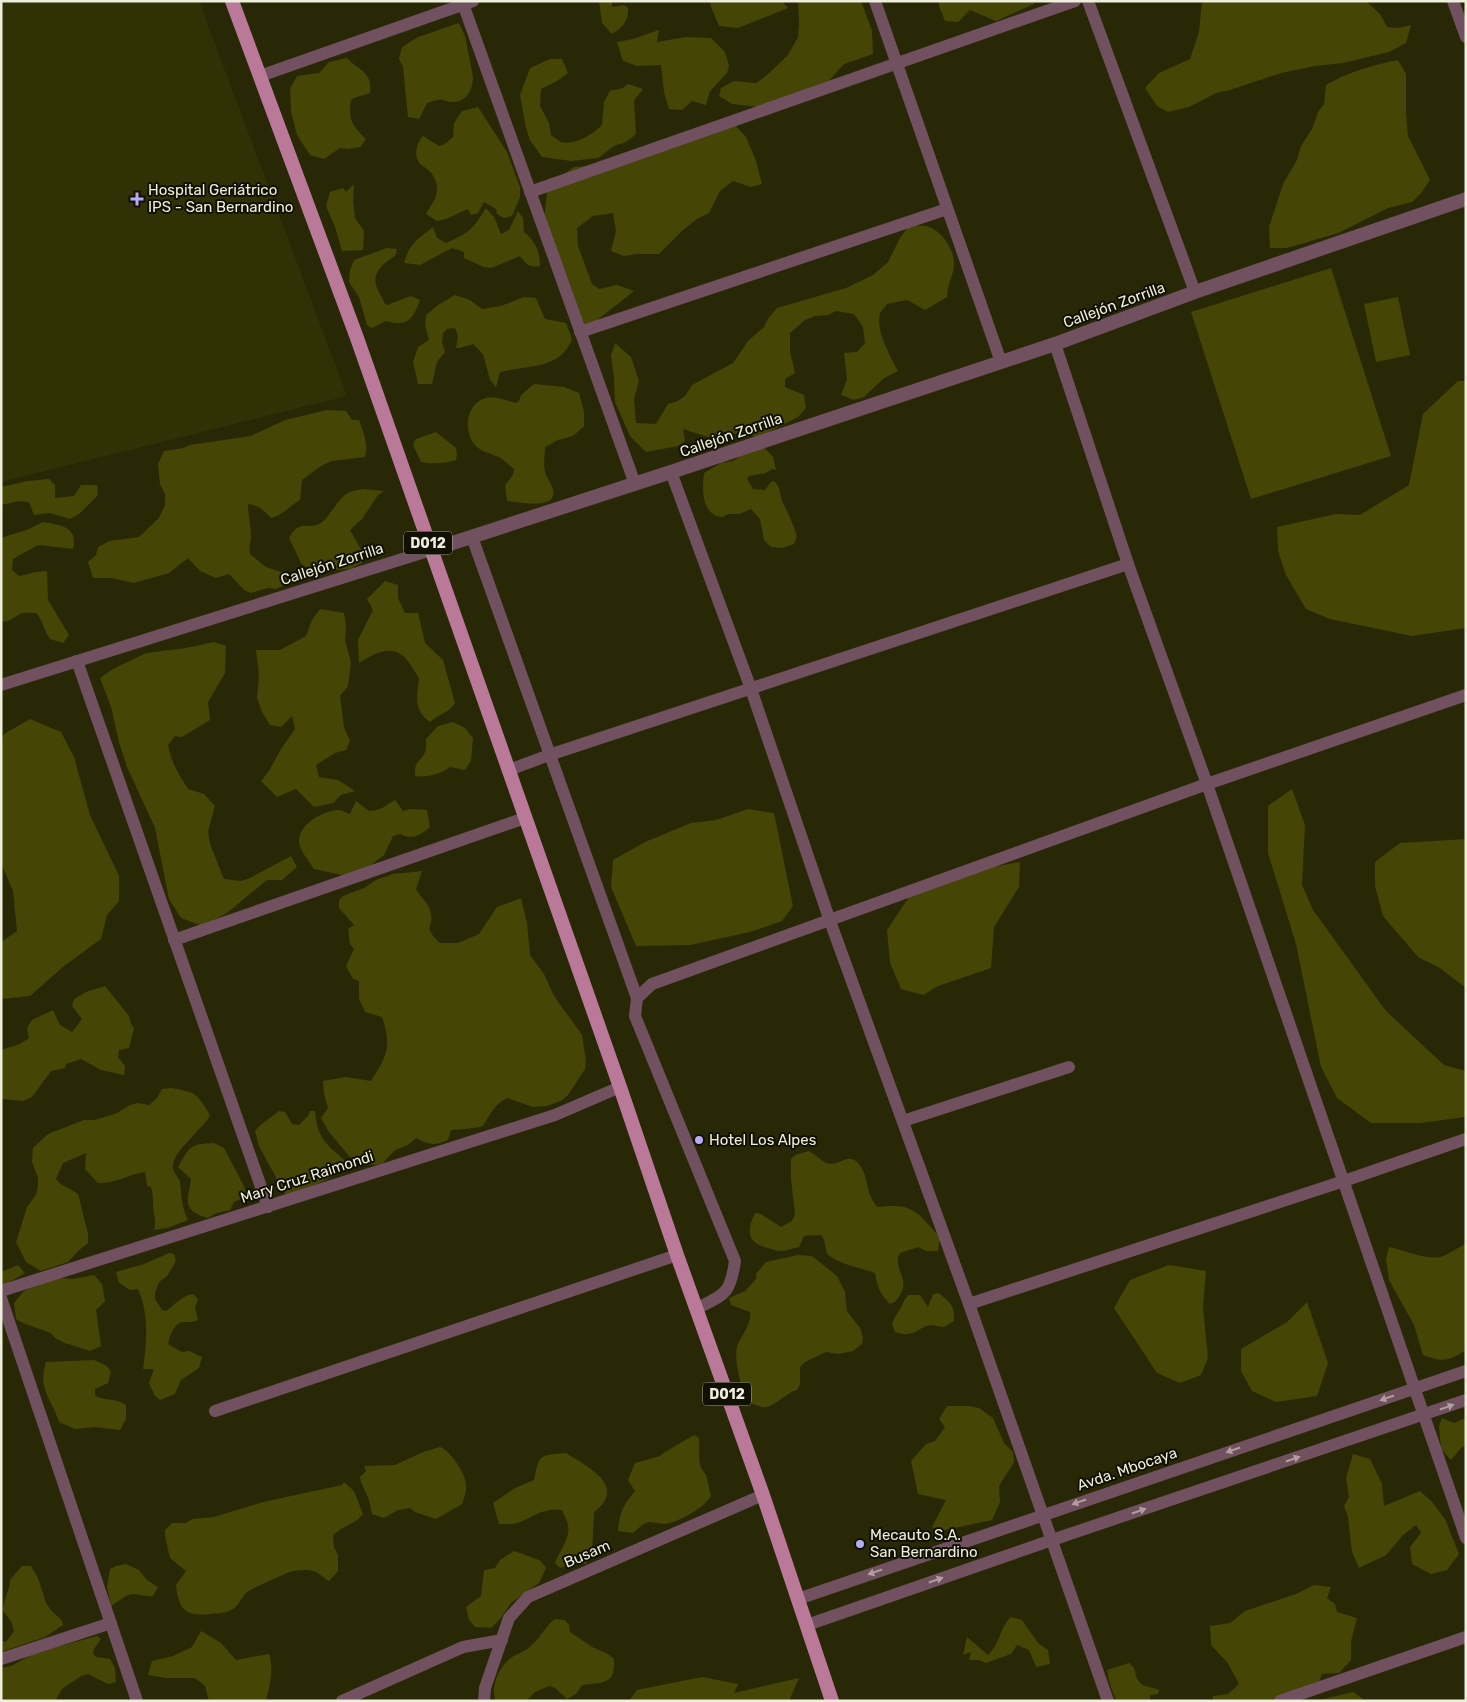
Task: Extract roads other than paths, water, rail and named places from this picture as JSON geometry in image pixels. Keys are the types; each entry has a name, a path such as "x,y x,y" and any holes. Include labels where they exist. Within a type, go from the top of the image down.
{"main road":[{"name":"D012","path":"232,1 357,338 620,1087 677,1255 764,1495 832,1701"}],"street":[{"path":"875,1 1001,362"},
{"path":"530,192 1074,1"},
{"path":"1088,1 1195,292"},
{"path":"1453,1 1466,37"},
{"path":"260,76 466,2 530,192 635,484"},
{"name":"Callejón Zorrilla","path":"1,685 635,484 1055,344 1195,292 1466,199"},
{"path":"580,332 947,209"},
{"path":"1055,344 1128,564 1207,784 1466,1538"},
{"path":"671,472 751,690 830,921 969,1304 1108,1701"},
{"path":"472,537 636,998 635,1016 735,1261 732,1280 724,1295 696,1309"},
{"path":"509,770 549,755 751,690 1128,564"},
{"path":"77,661 268,1207"},
{"path":"636,998 652,984 1207,784 1466,695"},
{"path":"174,940 525,818"},
{"path":"903,1121 1069,1067"},
{"name":"Mary Cruz Raimondi","path":"1,1291 555,1115 620,1087"},
{"path":"969,1304 1466,1139"},
{"path":"215,1411 677,1255"},
{"path":"1,1298 137,1701"},
{"name":"Avda. Mbocaya","path":"798,1599 1466,1371"},
{"path":"807,1625 1466,1400"},
{"name":"Busam","path":"484,1701 485,1688 509,1618 528,1597 764,1495"},
{"path":"1,1659 111,1623"},
{"path":"1280,1701 1466,1637"},
{"path":"342,1701 463,1647 502,1640"}],"place":[{"name":"Hospital Geriátrico IPS - San Bernardino","path":"137,199"},
{"name":"Hotel Los Alpes","path":"699,1140"},
{"name":"Mecauto S.A. San Bernardino","path":"860,1544"}]}
